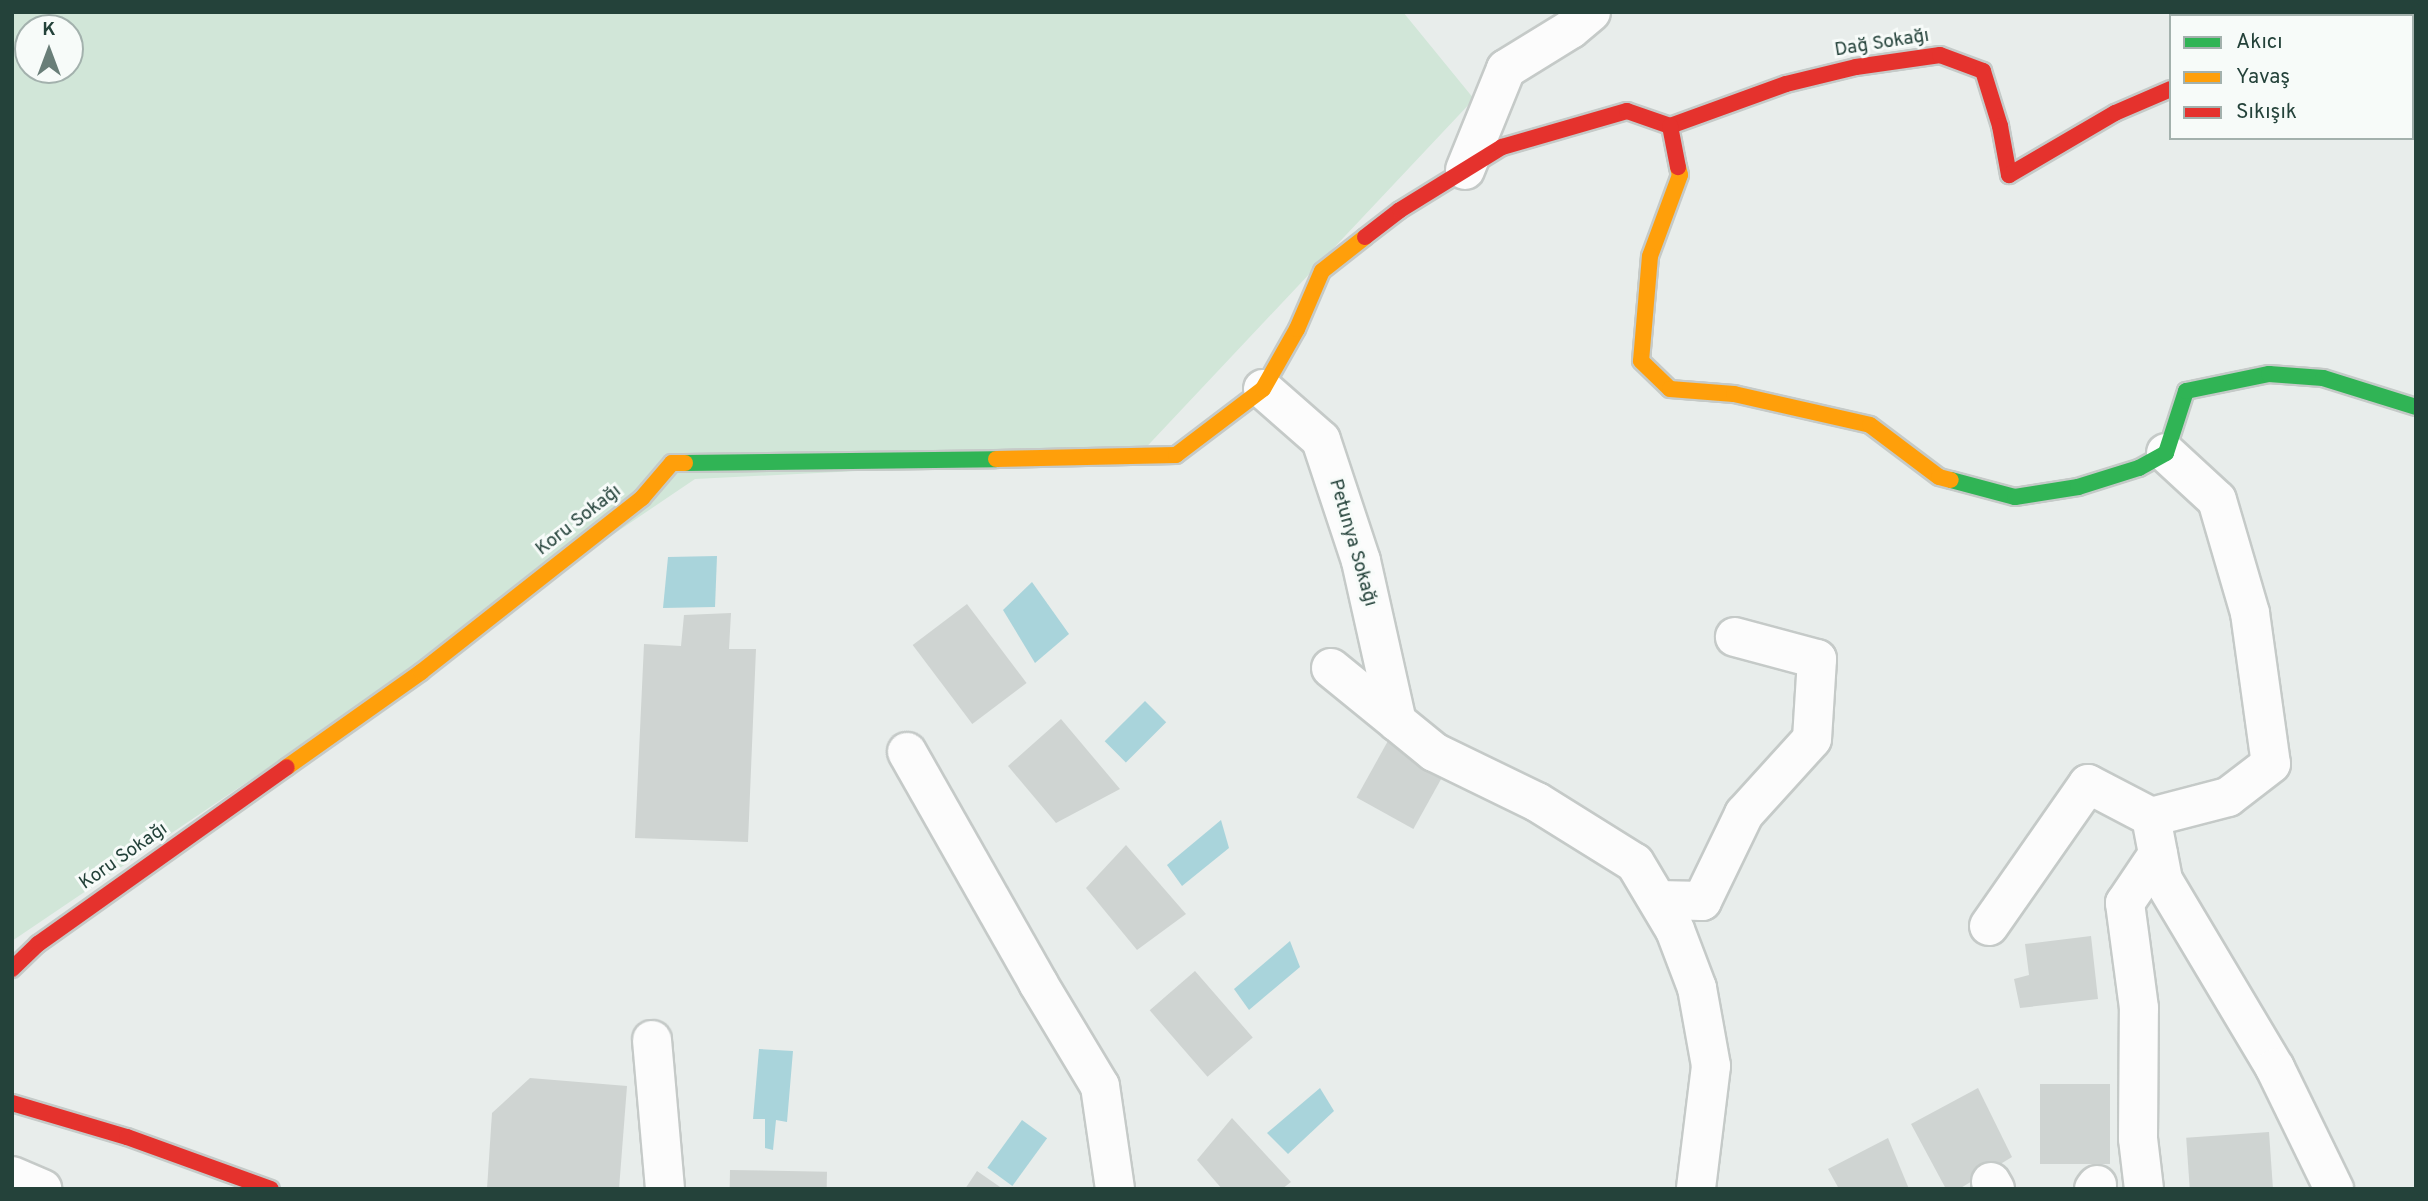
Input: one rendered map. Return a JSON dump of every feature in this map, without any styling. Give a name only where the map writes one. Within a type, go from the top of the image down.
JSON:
[{"type":"street","points":[[1465,170],[1506,69],[1571,29],[1591,12]]},
{"type":"street","name":"Dağ Sokağı","points":[[1670,126],[1786,84],[1856,67],[1940,55],[1983,71],[2000,126],[2009,175],[2116,113],[2169,90]]},
{"type":"street","points":[[1263,389],[1297,329],[1322,271],[1400,211],[1502,147],[1627,111],[1670,126],[1680,175],[1650,257],[1641,361],[1670,389],[1734,394],[1870,425],[1939,477],[2014,497],[2078,487],[2139,468],[2166,453],[2186,391],[2269,374],[2323,378],[2416,408]]},
{"type":"street","name":"Petunya Sokağı","points":[[1263,389],[1321,440],[1362,561],[1397,722]]},
{"type":"street","name":"Koru Sokağı","points":[[12,968],[38,944],[421,672],[642,498],[672,463],[844,463],[1176,455],[1263,389]]},
{"type":"street","points":[[1989,926],[2088,784],[2151,817],[2228,797],[2271,764],[2250,613],[2217,500],[2166,453]]},
{"type":"street","points":[[1658,900],[1702,901],[1744,814],[1812,740],[1817,659],[1735,637]]},
{"type":"street","points":[[1331,668],[1434,752],[1537,802],[1635,863],[1675,930],[1697,988],[1711,1066],[1696,1189]]},
{"type":"street","points":[[908,752],[1038,984],[1100,1086],[1115,1189]]},
{"type":"street","points":[[2151,817],[2163,880],[2275,1068],[2334,1189]]},
{"type":"street","points":[[2144,1189],[2138,1139],[2139,1008],[2125,903],[2158,854]]},
{"type":"street","points":[[652,1040],[665,1189]]},
{"type":"street","points":[[12,1103],[127,1137],[271,1189]]},
{"type":"street","points":[[12,1176],[42,1189]]},
{"type":"green space","points":[[12,12],[1403,12],[1474,99],[1137,457],[695,479],[12,941]]},
{"type":"water","points":[[717,556],[715,607],[663,608],[668,557]]},
{"type":"water","points":[[1032,582],[1069,634],[1035,663],[1003,610]]},
{"type":"water","points":[[1145,701],[1166,722],[1126,763],[1105,741]]},
{"type":"water","points":[[1221,820],[1229,848],[1182,886],[1167,865]]},
{"type":"water","points":[[1290,941],[1300,967],[1249,1010],[1234,989]]},
{"type":"water","points":[[759,1049],[793,1051],[787,1122],[776,1120],[773,1150],[765,1148],[765,1119],[753,1119]]},
{"type":"water","points":[[1320,1088],[1334,1111],[1288,1154],[1267,1133]]},
{"type":"water","points":[[1022,1120],[1047,1138],[1012,1186],[987,1168]]},
{"type":"building","points":[[967,604],[1027,683],[972,724],[913,645]]},
{"type":"building","points":[[731,613],[729,649],[756,649],[748,842],[635,838],[644,644],[681,646],[684,615]]},
{"type":"building","points":[[1061,719],[1120,789],[1056,823],[1008,766]]},
{"type":"building","points":[[1389,739],[1446,771],[1413,829],[1357,798]]},
{"type":"building","points":[[1126,845],[1186,914],[1137,950],[1086,888]]},
{"type":"building","points":[[2091,936],[2098,999],[2020,1008],[2014,979],[2029,975],[2025,944]]},
{"type":"building","points":[[1195,971],[1253,1037],[1207,1077],[1150,1010]]},
{"type":"building","points":[[530,1078],[627,1086],[619,1189],[487,1189],[492,1113]]},
{"type":"building","points":[[2040,1084],[2110,1084],[2110,1164],[2040,1164]]},
{"type":"building","points":[[1978,1088],[2012,1157],[1959,1189],[1946,1189],[1911,1124]]},
{"type":"building","points":[[1232,1118],[1291,1182],[1282,1189],[1222,1189],[1197,1160]]},
{"type":"building","points":[[2269,1132],[2273,1189],[2190,1189],[2186,1138]]},
{"type":"building","points":[[1888,1138],[1909,1189],[1839,1189],[1828,1169]]},
{"type":"building","points":[[730,1170],[827,1172],[827,1189],[730,1189]]},
{"type":"building","points":[[977,1171],[1003,1189],[965,1189]]},
{"type":"traffic: fast","points":[[1951,480],[2015,497],[2078,487],[2139,468],[2166,453],[2186,391],[2269,374],[2323,378],[2416,407]]},
{"type":"traffic: fast","points":[[685,463],[996,459]]},
{"type":"traffic: slow","points":[[1678,167],[1680,175],[1650,256],[1641,361],[1670,389],[1734,394],[1870,425],[1939,477],[1951,480]]},
{"type":"traffic: slow","points":[[996,459],[1176,455],[1263,389],[1297,329],[1322,271],[1365,237]]},
{"type":"traffic: slow","points":[[287,767],[421,672],[642,498],[672,463],[685,463]]},
{"type":"traffic: jam","points":[[1670,126],[1786,84],[1856,67],[1940,55],[1983,71],[2000,126],[2009,175],[2115,113],[2169,90]]},
{"type":"traffic: jam","points":[[1365,237],[1400,210],[1502,147],[1627,111],[1670,126],[1678,167]]},
{"type":"traffic: jam","points":[[12,969],[38,944],[287,767]]},
{"type":"traffic: jam","points":[[12,1103],[127,1137],[271,1189]]}]
